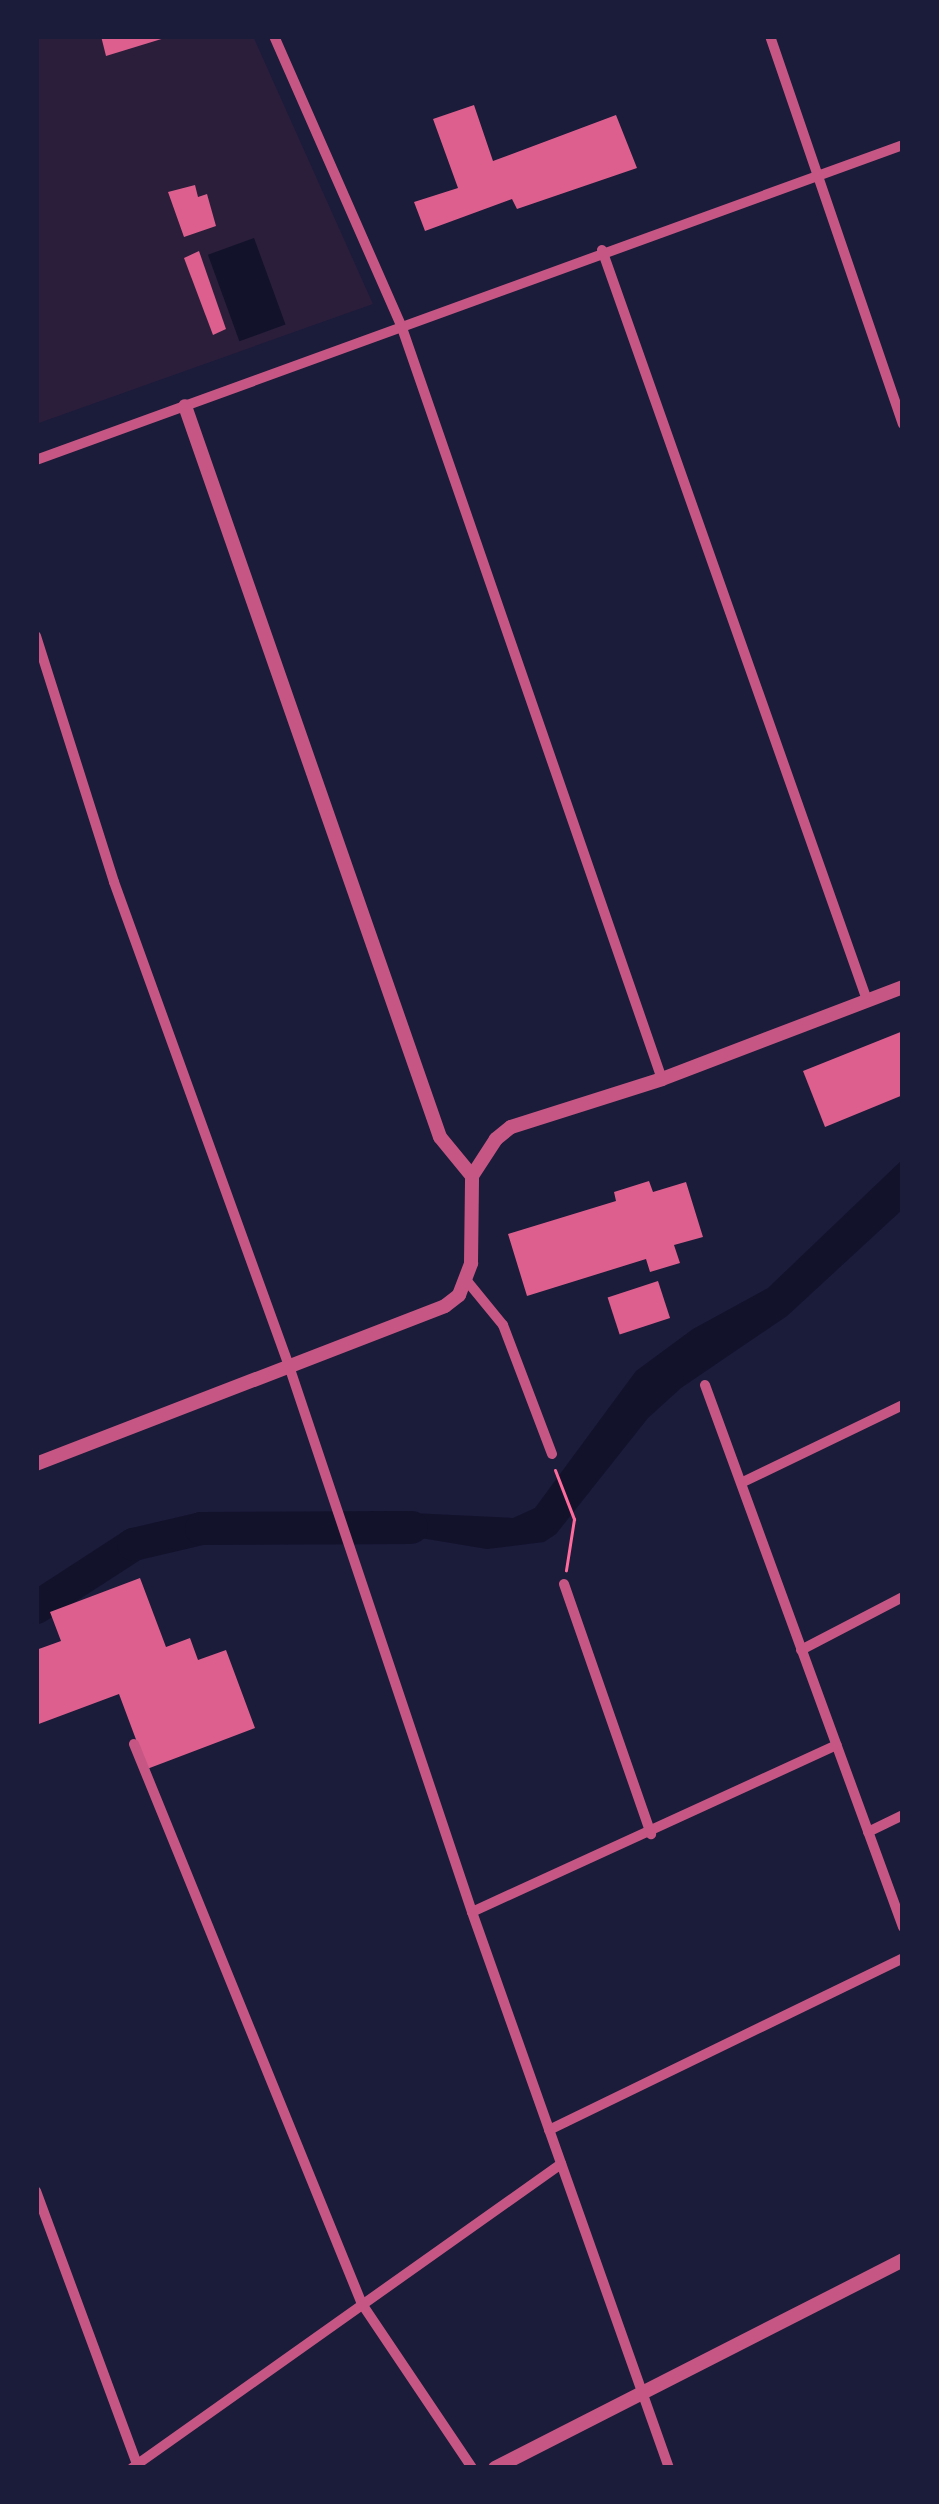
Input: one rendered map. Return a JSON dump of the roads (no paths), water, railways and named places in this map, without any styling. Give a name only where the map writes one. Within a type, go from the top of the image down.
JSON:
[{"type":"street","points":[[274,36],[400,325],[662,1079]]},
{"type":"street","points":[[770,36],[903,424]]},
{"type":"street","points":[[36,460],[602,250],[903,145]]},
{"type":"street","points":[[602,250],[867,1000]]},
{"type":"street","points":[[185,406],[440,1137],[472,1176]]},
{"type":"street","points":[[36,636],[114,881],[289,1366],[472,1912],[669,2468]]},
{"type":"street","points":[[36,1464],[445,1306],[466,1281],[472,1176],[496,1138],[511,1127],[662,1079],[903,987]]},
{"type":"street","points":[[466,1281],[503,1325],[553,1460]]},
{"type":"street","points":[[705,1385],[903,1928]]},
{"type":"street","points":[[742,1482],[903,1406]]},
{"type":"street","points":[[564,1583],[651,1834]]},
{"type":"street","points":[[801,1650],[903,1597]]},
{"type":"street","points":[[134,1744],[362,2304],[472,2468]]},
{"type":"street","points":[[472,1912],[837,1745]]},
{"type":"street","points":[[868,1832],[903,1815]]},
{"type":"street","points":[[549,2130],[903,1958]]},
{"type":"street","points":[[36,2191],[134,2466],[561,2164]]},
{"type":"street","points":[[495,2468],[903,2260]]},
{"type":"waterway","points":[[36,1607],[133,1544],[201,1528],[411,1527]]}]
